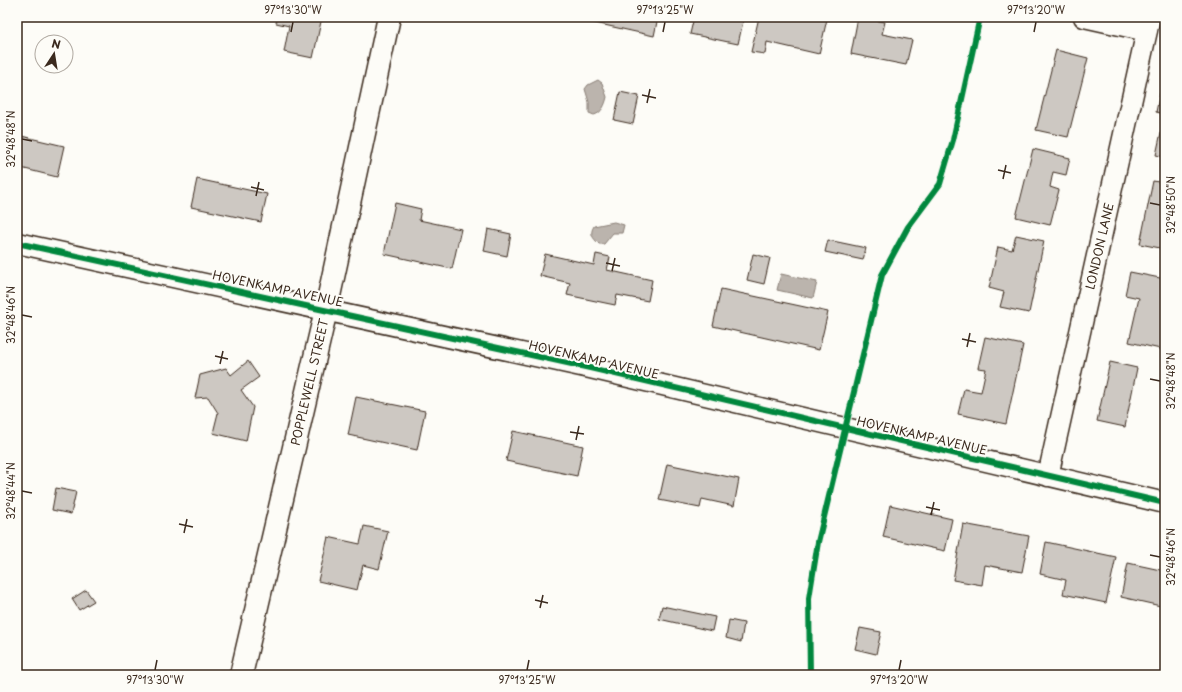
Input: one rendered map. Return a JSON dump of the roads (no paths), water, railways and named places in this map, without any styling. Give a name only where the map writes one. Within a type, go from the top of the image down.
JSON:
[{"type":"street","name":"POPPLEWELL STREET","points":[[241,675],[326,310],[389,17]]},
{"type":"street","points":[[1084,17],[1149,24]]},
{"type":"street","name":"LONDON LANE","points":[[1048,476],[1149,24]]},
{"type":"street","name":"HOVENKAMP AVENUE","points":[[17,243],[590,368],[1165,503]]}]
